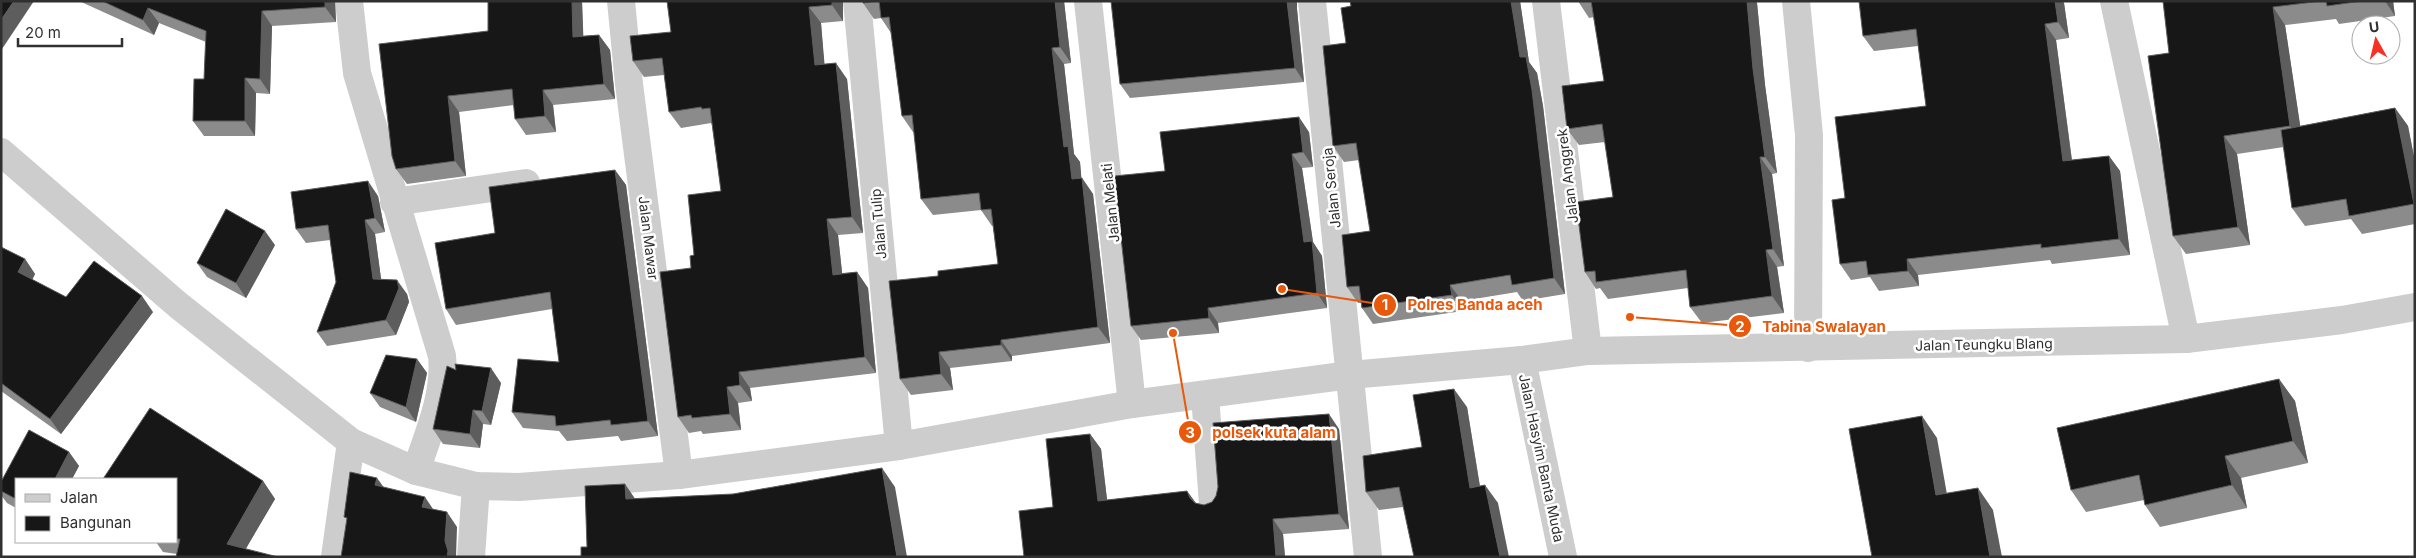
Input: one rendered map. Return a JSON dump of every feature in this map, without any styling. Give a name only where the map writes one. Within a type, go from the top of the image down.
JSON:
[{"type":"street","points":[[349,1],[357,73],[394,202],[442,356],[444,375],[416,471]]},
{"type":"street","name":"Jalan Mawar","points":[[621,1],[679,475]]},
{"type":"street","name":"Jalan Tulip","points":[[857,1],[899,446]]},
{"type":"street","name":"Jalan Melati","points":[[1088,1],[1132,404]]},
{"type":"street","name":"Jalan Seroja","points":[[1312,1],[1368,557]]},
{"type":"street","name":"Jalan Anggrek","points":[[1546,1],[1588,351]]},
{"type":"street","points":[[1796,1],[1809,135],[1808,348]]},
{"type":"street","points":[[2114,1],[2186,339]]},
{"type":"street","name":"Jalan Teungku Blang","points":[[1,152],[178,305],[351,442],[416,471],[476,486],[519,487],[679,475],[899,446],[1132,404],[1350,375],[1522,360],[1588,351],[2186,339],[2342,320],[2415,306]]},
{"type":"street","points":[[610,172],[640,168]]},
{"type":"street","points":[[394,202],[551,180]]},
{"type":"street","name":"Jalan Hasyim Banta Muda","points":[[1522,360],[1563,557]]},
{"type":"street","points":[[1205,395],[1213,504]]},
{"type":"street","points":[[334,557],[351,442]]},
{"type":"street","points":[[471,557],[476,486]]},
{"type":"building","points":[[1,1],[14,1],[1,20]]},
{"type":"building","points":[[102,1],[325,1],[325,7],[262,11],[260,79],[245,78],[245,121],[193,121],[194,79],[204,79],[206,31],[148,8],[143,20]]},
{"type":"building","points":[[488,1],[572,1],[573,37],[599,35],[604,84],[543,90],[545,116],[515,119],[512,89],[448,96],[455,161],[396,169],[392,156],[379,44],[488,31]]},
{"type":"building","points":[[667,1],[832,1],[832,5],[809,7],[815,65],[836,63],[852,217],[827,219],[833,275],[857,272],[865,357],[739,372],[740,385],[727,387],[730,414],[692,418],[691,415],[678,417],[660,272],[691,268],[690,256],[694,255],[688,195],[721,191],[710,108],[702,109],[701,107],[669,112],[662,58],[633,61],[630,36],[671,32]]},
{"type":"building","points":[[863,1],[879,1],[863,3]]},
{"type":"building","points":[[879,1],[1055,1],[1060,47],[1052,48],[1064,147],[1068,146],[1072,179],[1082,178],[1098,327],[1001,340],[1001,345],[939,352],[941,374],[900,379],[889,281],[938,276],[938,271],[998,264],[991,209],[981,210],[979,193],[921,199],[912,115],[902,116],[889,17],[881,18]]},
{"type":"building","points":[[1111,1],[1287,1],[1295,68],[1120,84]]},
{"type":"building","points":[[1350,1],[1511,1],[1520,57],[1526,57],[1532,90],[1554,278],[1512,285],[1510,275],[1450,285],[1452,295],[1362,308],[1359,286],[1347,287],[1342,235],[1370,231],[1356,143],[1333,146],[1323,46],[1346,43],[1341,8],[1351,6]]},
{"type":"building","points":[[1591,1],[1747,1],[1753,69],[1765,157],[1760,157],[1773,249],[1766,250],[1772,296],[1690,307],[1686,270],[1596,282],[1595,271],[1585,272],[1576,202],[1613,197],[1602,124],[1567,129],[1562,86],[1604,81]]},
{"type":"building","points":[[1859,1],[2055,1],[2058,22],[2045,24],[2063,161],[2109,156],[2119,239],[2041,248],[2041,244],[1907,259],[1908,271],[1868,275],[1866,261],[1840,264],[1832,200],[1845,198],[1835,117],[1926,106],[1916,29],[1863,36]]},
{"type":"building","points":[[2163,1],[2322,1],[2273,7],[2290,126],[2224,136],[2238,227],[2173,236],[2148,56],[2169,53]]},
{"type":"building","points":[[2326,1],[2362,1],[2327,6]]},
{"type":"building","points":[[2395,108],[2414,204],[2349,216],[2346,199],[2292,208],[2281,130]]},
{"type":"building","points":[[1299,117],[1303,152],[1292,154],[1304,242],[1312,241],[1317,293],[1208,308],[1209,318],[1131,326],[1114,176],[1165,171],[1160,132]]},
{"type":"building","points":[[615,170],[648,421],[611,425],[610,420],[556,426],[555,416],[512,412],[518,359],[559,362],[550,292],[446,309],[435,243],[495,233],[489,187]]},
{"type":"building","points":[[368,181],[375,218],[365,220],[373,279],[397,280],[399,288],[386,320],[317,332],[336,282],[328,225],[296,229],[291,192]]},
{"type":"building","points":[[226,209],[265,231],[236,283],[197,263]]},
{"type":"building","points":[[1,247],[25,259],[18,272],[66,297],[94,261],[142,296],[50,419],[1,383]]},
{"type":"building","points":[[386,355],[417,359],[406,407],[370,393]]},
{"type":"building","points":[[455,364],[491,368],[482,411],[473,410],[470,434],[433,429],[447,366],[456,370]]},
{"type":"building","points":[[2279,379],[2293,441],[2225,456],[2232,485],[2145,505],[2139,475],[2071,490],[2057,428]]},
{"type":"building","points":[[1454,389],[1470,488],[1485,485],[1500,557],[1414,557],[1399,487],[1366,492],[1363,456],[1422,447],[1413,395]]},
{"type":"building","points":[[150,408],[263,481],[227,544],[278,557],[176,557],[180,539],[178,539],[178,478],[104,478]]},
{"type":"building","points":[[1329,414],[1339,514],[1273,519],[1276,557],[1024,557],[1019,511],[1053,507],[1046,439],[1090,434],[1098,501],[1187,491],[1195,503],[1204,505],[1212,502],[1218,487],[1213,423]]},
{"type":"building","points":[[1922,416],[1936,495],[1978,488],[1990,557],[1872,557],[1849,429]]},
{"type":"building","points":[[29,430],[69,452],[56,478],[15,478],[15,498],[1,491],[1,482]]},
{"type":"building","points":[[882,468],[897,557],[581,557],[581,547],[587,547],[585,486],[625,484],[626,499],[733,494]]},
{"type":"building","points":[[350,472],[377,478],[375,485],[425,497],[422,507],[447,512],[445,541],[448,551],[447,557],[341,557],[347,518],[344,517]]},
{"type":"place","name":"Polres Banda aceh","points":[[1282,289]]},
{"type":"place","name":"Tabina Swalayan","points":[[1630,317]]},
{"type":"place","name":"polsek kuta alam","points":[[1173,333]]}]
